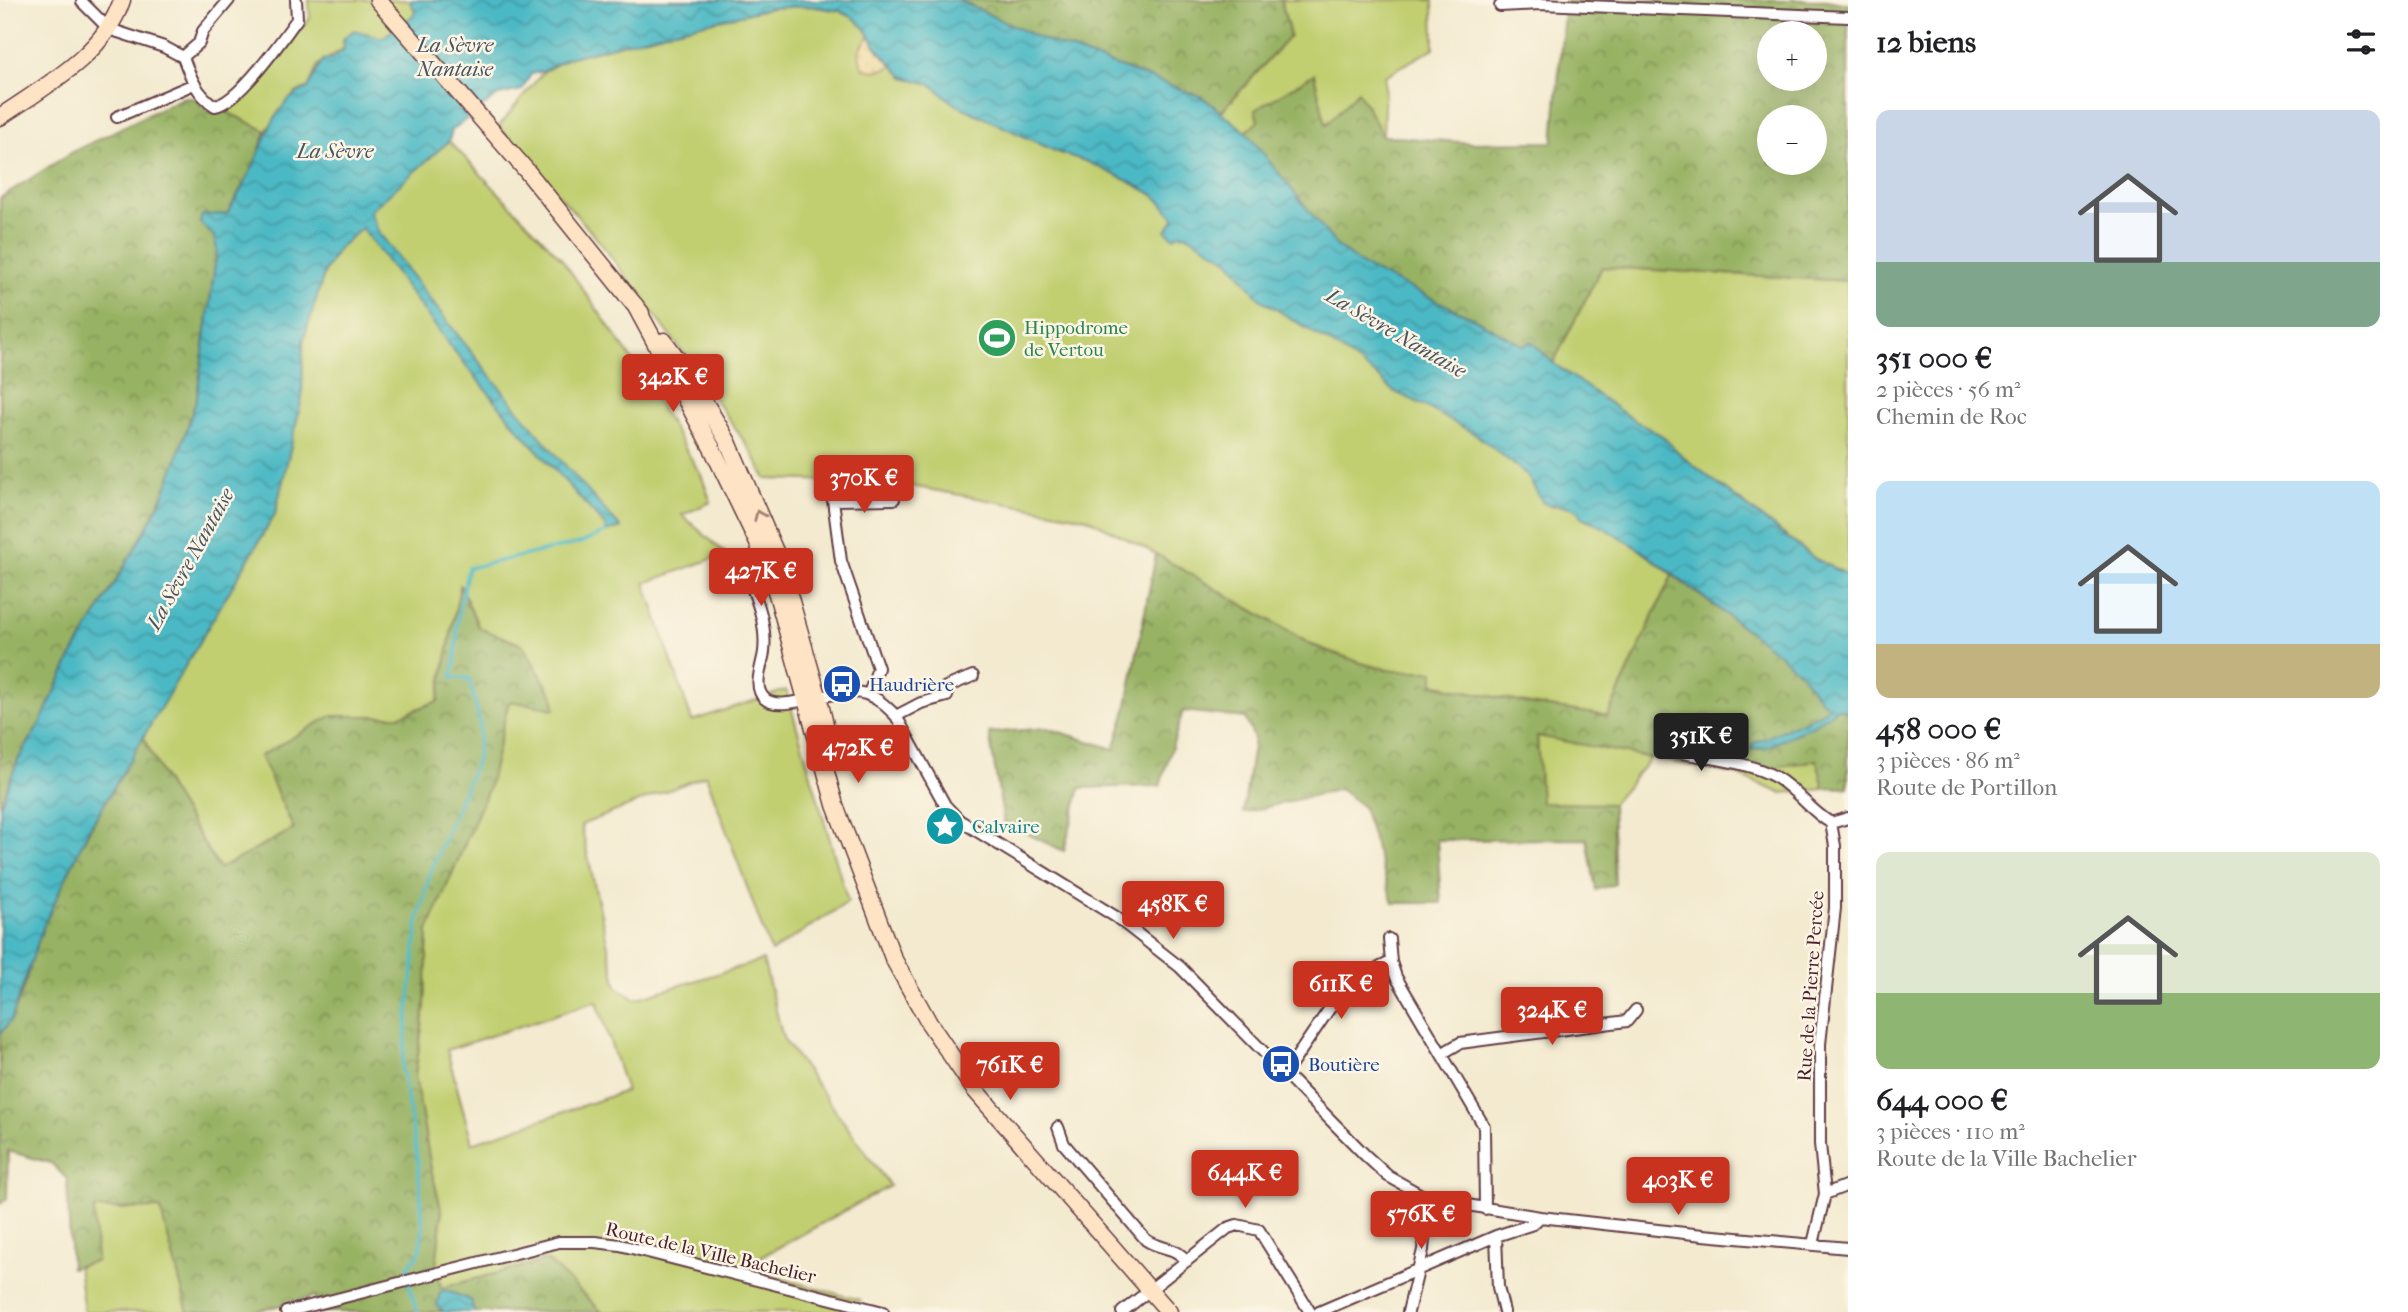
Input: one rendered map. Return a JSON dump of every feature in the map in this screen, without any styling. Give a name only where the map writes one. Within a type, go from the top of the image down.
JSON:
[{"type":"street","points":[[0,117],[85,55],[109,29],[122,0]]},
{"type":"street","points":[[183,57],[199,43],[203,31],[229,0]]},
{"type":"street","points":[[82,2],[109,29],[164,47],[183,57],[194,84],[215,106],[223,105],[241,89],[278,46],[298,19],[296,0]]},
{"type":"street","points":[[379,1],[582,238],[687,372],[728,442],[780,563],[835,805],[893,958],[929,1023],[974,1089],[1169,1312]]},
{"type":"street","points":[[1500,6],[1541,2],[1672,4],[1848,17]]},
{"type":"street","points":[[117,117],[194,84]]},
{"type":"street","points":[[635,305],[707,439],[757,541],[812,697]]},
{"type":"street","points":[[869,695],[878,668],[841,561],[833,500],[894,499]]},
{"type":"street","points":[[747,574],[765,625],[764,653],[758,687],[762,696],[778,704],[839,692],[859,692],[886,705],[913,742],[945,805],[958,820],[1116,917],[1150,942],[1180,967],[1365,1155],[1388,1175],[1423,1196],[1485,1209],[1703,1236],[1848,1248]]},
{"type":"street","points":[[896,716],[921,703],[947,696],[946,687],[972,676]]},
{"type":"street","points":[[1678,752],[1756,768],[1779,779],[1816,815],[1831,823],[1848,818]]},
{"type":"street","name":"Rue de la Pierre Percée","points":[[1813,1244],[1825,1194],[1820,1144],[1820,1044],[1835,908],[1835,846],[1831,823]]},
{"type":"street","points":[[1389,939],[1391,962],[1396,977],[1484,1126],[1485,1209]]},
{"type":"street","points":[[1285,1074],[1334,1002],[1370,972],[1391,962]]},
{"type":"street","points":[[1443,1053],[1460,1043],[1626,1021],[1636,1010]]},
{"type":"street","points":[[1058,1127],[1064,1144],[1146,1240],[1158,1248],[1175,1249],[1187,1261]]},
{"type":"street","points":[[1825,1194],[1848,1185]]},
{"type":"street","points":[[1408,1312],[1423,1250],[1423,1196]]},
{"type":"street","points":[[1319,1312],[1533,1224],[1540,1217]]},
{"type":"street","points":[[1122,1312],[1228,1228],[1237,1225],[1259,1230],[1310,1312]]},
{"type":"street","points":[[1496,1237],[1498,1287],[1504,1312]]},
{"type":"street","name":"Route de la Ville Bachelier","points":[[286,1312],[559,1242],[620,1245],[883,1312]]},
{"type":"green space","points":[[309,0],[409,0],[415,10],[414,15],[382,38],[354,30],[343,39],[344,48],[318,65],[308,88],[295,93],[266,131],[227,112],[310,18]]},
{"type":"green space","points":[[958,0],[1281,0],[1290,36],[1221,112],[1202,97],[1039,38]]},
{"type":"green space","points":[[1281,0],[1433,0],[1434,48],[1385,76],[1383,136],[1325,125],[1258,121],[1246,132],[1221,112],[1290,36]]},
{"type":"green space","points":[[1565,0],[1826,0],[1848,4],[1848,281],[1602,267],[1553,363],[1531,341],[1525,347],[1471,317],[1363,266],[1337,246],[1246,132],[1258,121],[1255,110],[1314,74],[1326,125],[1358,91],[1383,136],[1471,143],[1553,142]]},
{"type":"green space","name":"Hippodrome de Vertou","points":[[809,6],[840,11],[854,18],[904,77],[931,84],[953,103],[1055,151],[1088,162],[1154,195],[1175,218],[1166,231],[1173,237],[1179,234],[1187,235],[1229,260],[1260,299],[1338,348],[1380,378],[1393,391],[1478,436],[1527,475],[1547,505],[1571,507],[1580,512],[1581,517],[1629,542],[1672,575],[1608,716],[1535,705],[1433,684],[1434,671],[1394,671],[1364,664],[1312,645],[1156,554],[1087,518],[889,482],[766,479],[751,451],[676,343],[599,241],[499,126],[544,71],[568,58],[771,8]]},
{"type":"green space","points":[[184,97],[196,99],[208,112],[227,112],[266,131],[254,165],[227,214],[200,223],[214,236],[217,250],[197,397],[163,496],[71,658],[39,725],[18,760],[0,806],[0,198],[72,152]]},
{"type":"green space","points":[[449,141],[561,258],[631,358],[701,475],[711,502],[682,515],[726,554],[645,583],[692,721],[786,690],[848,902],[771,952],[706,775],[581,825],[617,987],[635,999],[763,960],[783,1038],[890,1186],[757,1259],[748,1270],[860,1300],[859,1310],[865,1312],[602,1312],[547,1260],[441,1288],[436,1265],[442,1212],[431,1169],[415,1076],[425,1005],[428,930],[489,787],[508,704],[511,701],[555,709],[523,645],[479,628],[461,587],[438,701],[400,716],[331,716],[261,756],[294,829],[220,869],[168,786],[143,737],[275,514],[302,398],[303,341],[325,271],[339,248],[362,228],[451,347],[521,432],[606,527],[606,532],[620,527],[557,456],[466,345],[378,231],[369,211]],"holes":[[[597,1001],[626,1091],[472,1143],[447,1050]]]},
{"type":"green space","points":[[1602,267],[1848,281],[1848,575],[1816,559],[1683,457],[1661,435],[1633,420],[1553,363]]},
{"type":"green space","points":[[1156,554],[1312,645],[1364,664],[1394,671],[1434,671],[1433,685],[1608,716],[1672,575],[1781,655],[1800,673],[1820,699],[1848,712],[1848,787],[1824,789],[1817,760],[1734,774],[1537,736],[1541,803],[1612,804],[1615,884],[1596,890],[1587,839],[1437,840],[1441,903],[1393,903],[1363,807],[1340,789],[1243,813],[1254,738],[1245,718],[1183,711],[1160,786],[1080,788],[1064,851],[1004,823],[989,733],[1047,728],[1114,749],[1126,710]]},
{"type":"green space","points":[[460,586],[479,628],[523,645],[554,698],[555,709],[511,701],[508,704],[489,787],[428,930],[425,1005],[415,1076],[431,1169],[442,1212],[436,1265],[441,1288],[547,1260],[602,1312],[319,1312],[316,1296],[254,1312],[188,1312],[160,1208],[94,1209],[96,1261],[71,1268],[67,1179],[51,1163],[8,1151],[7,1198],[0,1204],[0,1034],[15,1009],[53,901],[103,806],[143,737],[168,786],[219,869],[294,829],[260,756],[331,716],[400,716],[438,701]]},
{"type":"green space","points":[[1537,735],[1651,758],[1612,804],[1541,803]]},
{"type":"green space","points":[[1817,760],[1824,789],[1781,793],[1734,774]]},
{"type":"green space","points":[[161,1208],[188,1312],[84,1312],[78,1266],[96,1261],[93,1209]]},
{"type":"sand","points":[[870,36],[893,66],[875,71],[863,68],[860,51]]},
{"type":"water","points":[[409,0],[958,0],[1039,38],[1202,97],[1246,132],[1337,246],[1363,266],[1471,317],[1524,346],[1531,341],[1553,363],[1633,420],[1661,435],[1683,457],[1815,559],[1848,575],[1848,712],[1838,708],[1814,725],[1765,748],[1751,750],[1752,744],[1820,714],[1829,706],[1780,655],[1638,548],[1594,522],[1580,517],[1580,512],[1571,507],[1543,503],[1527,475],[1478,436],[1393,391],[1380,378],[1338,348],[1260,299],[1229,260],[1187,235],[1179,234],[1174,237],[1166,231],[1175,218],[1154,195],[1088,162],[1055,151],[953,103],[931,84],[904,77],[876,47],[866,29],[854,18],[840,11],[809,6],[771,8],[568,58],[544,71],[531,74],[522,90],[498,95],[452,130],[449,141],[370,211],[378,231],[466,345],[557,456],[621,528],[606,532],[606,527],[521,432],[451,347],[362,228],[339,248],[325,271],[303,341],[302,398],[275,514],[88,831],[44,925],[11,1020],[0,1034],[0,806],[18,760],[39,725],[71,658],[144,533],[163,496],[177,459],[197,397],[217,250],[214,236],[200,223],[202,215],[227,214],[279,111],[287,101],[308,88],[323,60],[333,58],[344,49],[343,39],[354,30],[382,38],[414,15],[415,10]]},
{"type":"water","points":[[445,1290],[471,1300],[474,1312],[444,1312],[439,1309],[437,1305],[440,1292]]},
{"type":"waterway","points":[[417,1312],[408,1281],[408,1266],[419,1254],[423,1228],[418,1162],[402,1068],[418,921],[430,873],[477,759],[480,724],[469,678],[452,678],[458,616],[468,568],[580,543],[606,532]]},
{"type":"place","name":"Hippodrome de Vertou","points":[[997,338]]},
{"type":"place","name":"Haudrière","points":[[842,684]]},
{"type":"place","name":"Calvaire","points":[[945,826]]},
{"type":"place","name":"Boutière","points":[[1281,1064]]},
{"type":"water label","name":"La Sèvre Nantaise","points":[[455,57]]},
{"type":"water label","name":"La Sèvre","points":[[335,151]]},
{"type":"water label","name":"La Sèvre Nantaise","points":[[1396,333]]},
{"type":"water label","name":"La Sèvre Nantaise","points":[[190,559]]}]
